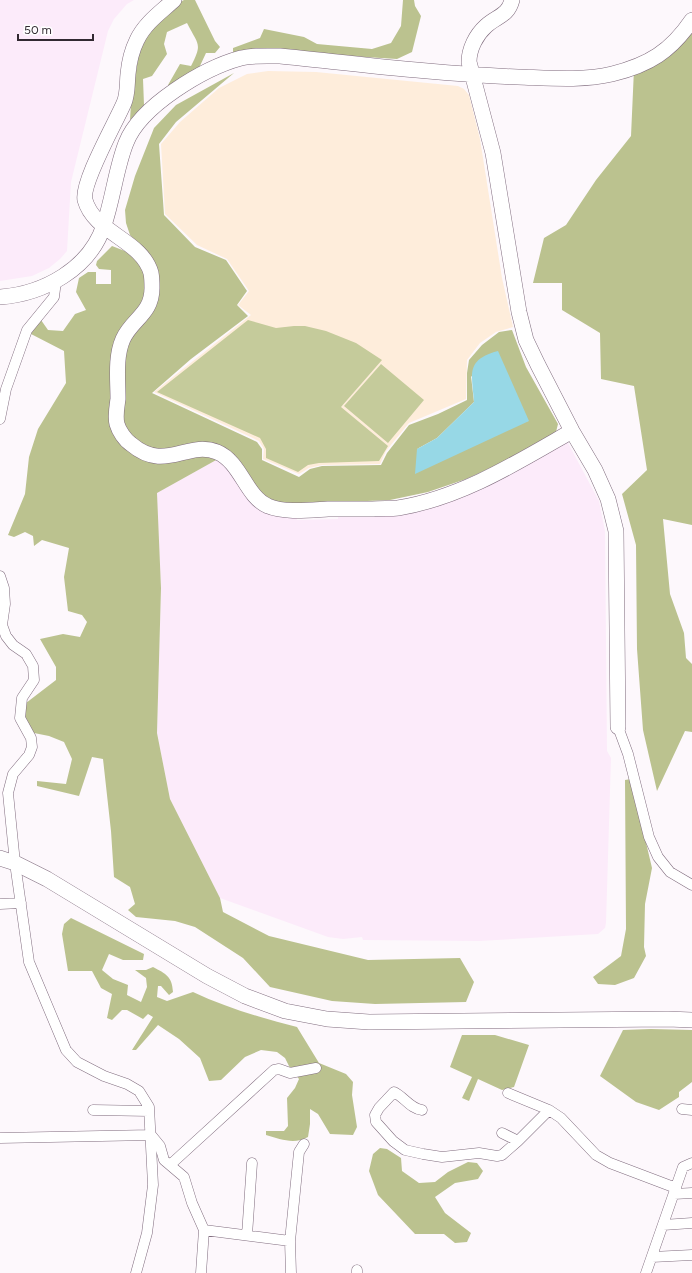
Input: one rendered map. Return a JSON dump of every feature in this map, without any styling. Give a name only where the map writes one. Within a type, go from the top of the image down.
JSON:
[{"type":"street","points":[[174,0],[146,25],[137,39],[128,70],[126,99],[92,170],[84,198],[90,212],[104,227],[135,249],[147,264],[151,273],[152,296],[149,305],[127,331],[119,352],[117,424],[127,441],[136,448],[154,457],[163,457],[193,451],[206,450],[218,452],[232,464],[258,499],[266,506],[277,509],[397,508],[447,494],[477,482],[520,461],[572,431]]},
{"type":"street","points":[[512,0],[506,12],[486,26],[478,35],[469,54],[468,62],[493,153],[519,312],[526,340],[572,431],[595,470],[608,499],[616,531],[618,727],[628,754],[649,837],[658,857],[670,872],[692,885]]},
{"type":"street","points":[[0,297],[29,293],[56,281],[69,273],[91,251],[104,227],[126,142],[139,122],[152,108],[198,76],[220,65],[242,58],[280,56],[472,75],[579,78],[611,74],[642,64],[660,54],[677,40],[692,20]]},
{"type":"street","points":[[0,419],[6,389],[27,330],[54,297],[56,281]]},
{"type":"street","points":[[0,576],[4,588],[5,604],[2,625],[6,636],[13,645],[26,654],[33,666],[34,680],[22,698],[20,718],[31,738],[32,747],[29,755],[13,774],[8,793],[15,863],[29,962],[66,1050],[77,1062],[104,1076],[127,1084],[139,1091],[149,1107],[153,1185],[147,1233],[136,1273]]},
{"type":"street","points":[[0,858],[15,863],[47,879],[207,976],[245,996],[285,1011],[327,1019],[369,1022],[692,1020]]},
{"type":"street","points":[[0,904],[21,903]]},
{"type":"street","points":[[170,1165],[274,1070],[279,1069],[290,1073],[316,1068]]},
{"type":"street","points":[[422,1110],[415,1109],[401,1095],[394,1092],[379,1108],[375,1115],[376,1122],[393,1141],[405,1150],[442,1157],[479,1153],[497,1156],[502,1155],[518,1141],[548,1110]]},
{"type":"street","points":[[508,1093],[548,1110],[561,1118],[596,1155],[610,1163],[675,1191],[692,1193]]},
{"type":"street","points":[[93,1110],[150,1111]]},
{"type":"street","points":[[502,1133],[518,1141]]},
{"type":"street","points":[[151,1135],[160,1146],[164,1160],[184,1177],[192,1203],[204,1230],[201,1273]]},
{"type":"street","points":[[0,1138],[151,1135]]},
{"type":"street","points":[[291,1273],[290,1241],[299,1152],[304,1144]]},
{"type":"street","points":[[247,1235],[252,1163]]},
{"type":"street","points":[[646,1273],[683,1167],[692,1163]]},
{"type":"street","points":[[663,1225],[692,1223]]},
{"type":"street","points":[[204,1230],[290,1241]]},
{"type":"street","points":[[652,1257],[692,1255]]},
{"type":"shaded area","points":[[0,0],[134,0],[127,4],[114,19],[108,31],[71,182],[67,251],[49,268],[32,276],[0,281]]},
{"type":"shaded area","points":[[268,71],[316,72],[458,86],[464,89],[469,95],[480,139],[502,278],[513,327],[496,332],[480,343],[467,360],[466,399],[409,423],[386,451],[380,464],[322,465],[309,468],[299,474],[263,459],[264,449],[259,441],[154,392],[251,315],[238,305],[249,291],[227,259],[197,245],[165,214],[161,144],[180,122],[219,88],[247,74]]},
{"type":"shaded area","points":[[561,442],[568,443],[599,501],[605,531],[607,751],[611,758],[605,928],[598,934],[479,941],[363,940],[362,937],[343,939],[328,937],[220,898],[170,799],[157,733],[161,588],[156,493],[218,459],[233,476],[296,515],[297,520],[338,519],[338,515],[381,515]]},
{"type":"green space","points":[[184,0],[195,0],[215,41],[220,47],[215,53],[206,53],[199,68],[171,88],[168,85],[180,64],[191,66],[197,53],[198,44],[187,23],[167,32],[164,44],[167,54],[152,76],[143,79],[144,105],[130,120],[140,45],[149,28],[174,5]]},
{"type":"green space","points":[[403,0],[414,0],[415,6],[421,16],[412,52],[397,59],[256,48],[233,53],[233,48],[260,38],[264,29],[304,37],[317,44],[372,49],[391,43],[401,26]]},
{"type":"green space","points":[[692,26],[692,525],[663,519],[670,594],[684,633],[686,658],[692,664],[692,732],[685,731],[657,791],[643,730],[637,649],[636,545],[622,494],[647,470],[634,386],[601,379],[600,333],[562,310],[562,283],[533,283],[544,238],[566,225],[596,180],[631,136],[634,69]]},
{"type":"green space","points":[[234,73],[176,122],[159,144],[164,215],[195,247],[226,260],[247,291],[237,305],[248,316],[191,359],[152,393],[257,442],[262,449],[262,460],[299,477],[310,469],[322,466],[381,465],[387,453],[409,425],[438,414],[467,400],[467,373],[469,360],[482,345],[499,332],[512,330],[526,367],[558,424],[556,432],[497,465],[466,479],[428,492],[390,500],[299,504],[278,503],[266,497],[255,487],[235,455],[218,459],[157,493],[161,588],[157,733],[170,799],[220,898],[223,912],[269,936],[368,960],[460,958],[474,982],[466,1002],[375,1004],[332,1001],[270,987],[243,958],[195,927],[175,921],[136,917],[128,910],[135,904],[130,887],[114,877],[111,831],[103,759],[92,757],[79,796],[37,786],[37,781],[66,784],[72,759],[64,742],[49,736],[34,733],[24,717],[26,703],[56,680],[56,667],[40,639],[63,634],[80,637],[87,622],[82,615],[68,611],[64,577],[69,548],[42,540],[34,546],[33,536],[25,532],[14,537],[8,535],[25,494],[29,457],[38,429],[66,383],[64,351],[31,334],[34,326],[41,320],[48,330],[63,331],[75,314],[86,310],[76,292],[79,278],[88,272],[96,272],[96,284],[111,284],[111,270],[99,269],[96,265],[97,261],[112,246],[130,253],[145,251],[130,235],[126,223],[125,210],[135,176],[154,128],[176,105]],"holes":[[[471,376],[528,421],[417,449],[437,438],[474,402]]]},
{"type":"green space","points":[[248,320],[276,328],[305,326],[326,331],[356,343],[382,360],[341,407],[388,446],[379,461],[319,463],[308,465],[298,472],[266,458],[266,449],[260,438],[157,392]]},
{"type":"green space","points":[[381,364],[424,400],[388,443],[344,406]]},
{"type":"green space","points":[[631,779],[652,868],[645,904],[644,947],[646,956],[634,978],[615,985],[598,984],[593,977],[621,956],[626,929],[625,780]]},
{"type":"green space","points":[[71,918],[144,954],[143,960],[123,960],[109,954],[102,970],[113,979],[128,985],[127,995],[141,1002],[147,987],[146,978],[135,970],[146,970],[153,967],[168,976],[173,992],[169,995],[161,986],[158,986],[157,997],[167,1001],[193,992],[245,1012],[297,1027],[319,1063],[346,1074],[353,1082],[352,1095],[357,1127],[353,1135],[330,1134],[318,1114],[310,1109],[308,1137],[298,1141],[292,1141],[282,1140],[266,1135],[266,1131],[284,1131],[288,1126],[287,1098],[295,1088],[299,1079],[290,1068],[285,1058],[277,1052],[261,1050],[245,1057],[221,1080],[209,1081],[200,1058],[179,1039],[158,1025],[136,1050],[132,1050],[153,1017],[148,1014],[143,1019],[127,1010],[122,1010],[112,1020],[107,1018],[112,994],[101,988],[92,971],[68,971],[62,934],[64,924]]},
{"type":"green space","points":[[623,1030],[692,1030],[692,1082],[679,1092],[679,1097],[659,1110],[636,1102],[600,1076]]},
{"type":"green space","points":[[462,1035],[495,1035],[529,1045],[514,1087],[502,1090],[478,1079],[469,1101],[462,1098],[472,1077],[450,1067]]},
{"type":"green space","points":[[380,1148],[387,1149],[401,1158],[402,1171],[419,1183],[435,1182],[448,1172],[468,1162],[477,1163],[483,1171],[478,1179],[455,1183],[435,1197],[445,1213],[471,1233],[467,1242],[455,1243],[444,1234],[415,1234],[378,1195],[369,1171],[373,1154]]},
{"type":"water","points":[[498,351],[529,421],[415,474],[417,449],[437,438],[474,402],[472,376],[475,364],[487,355]]}]
